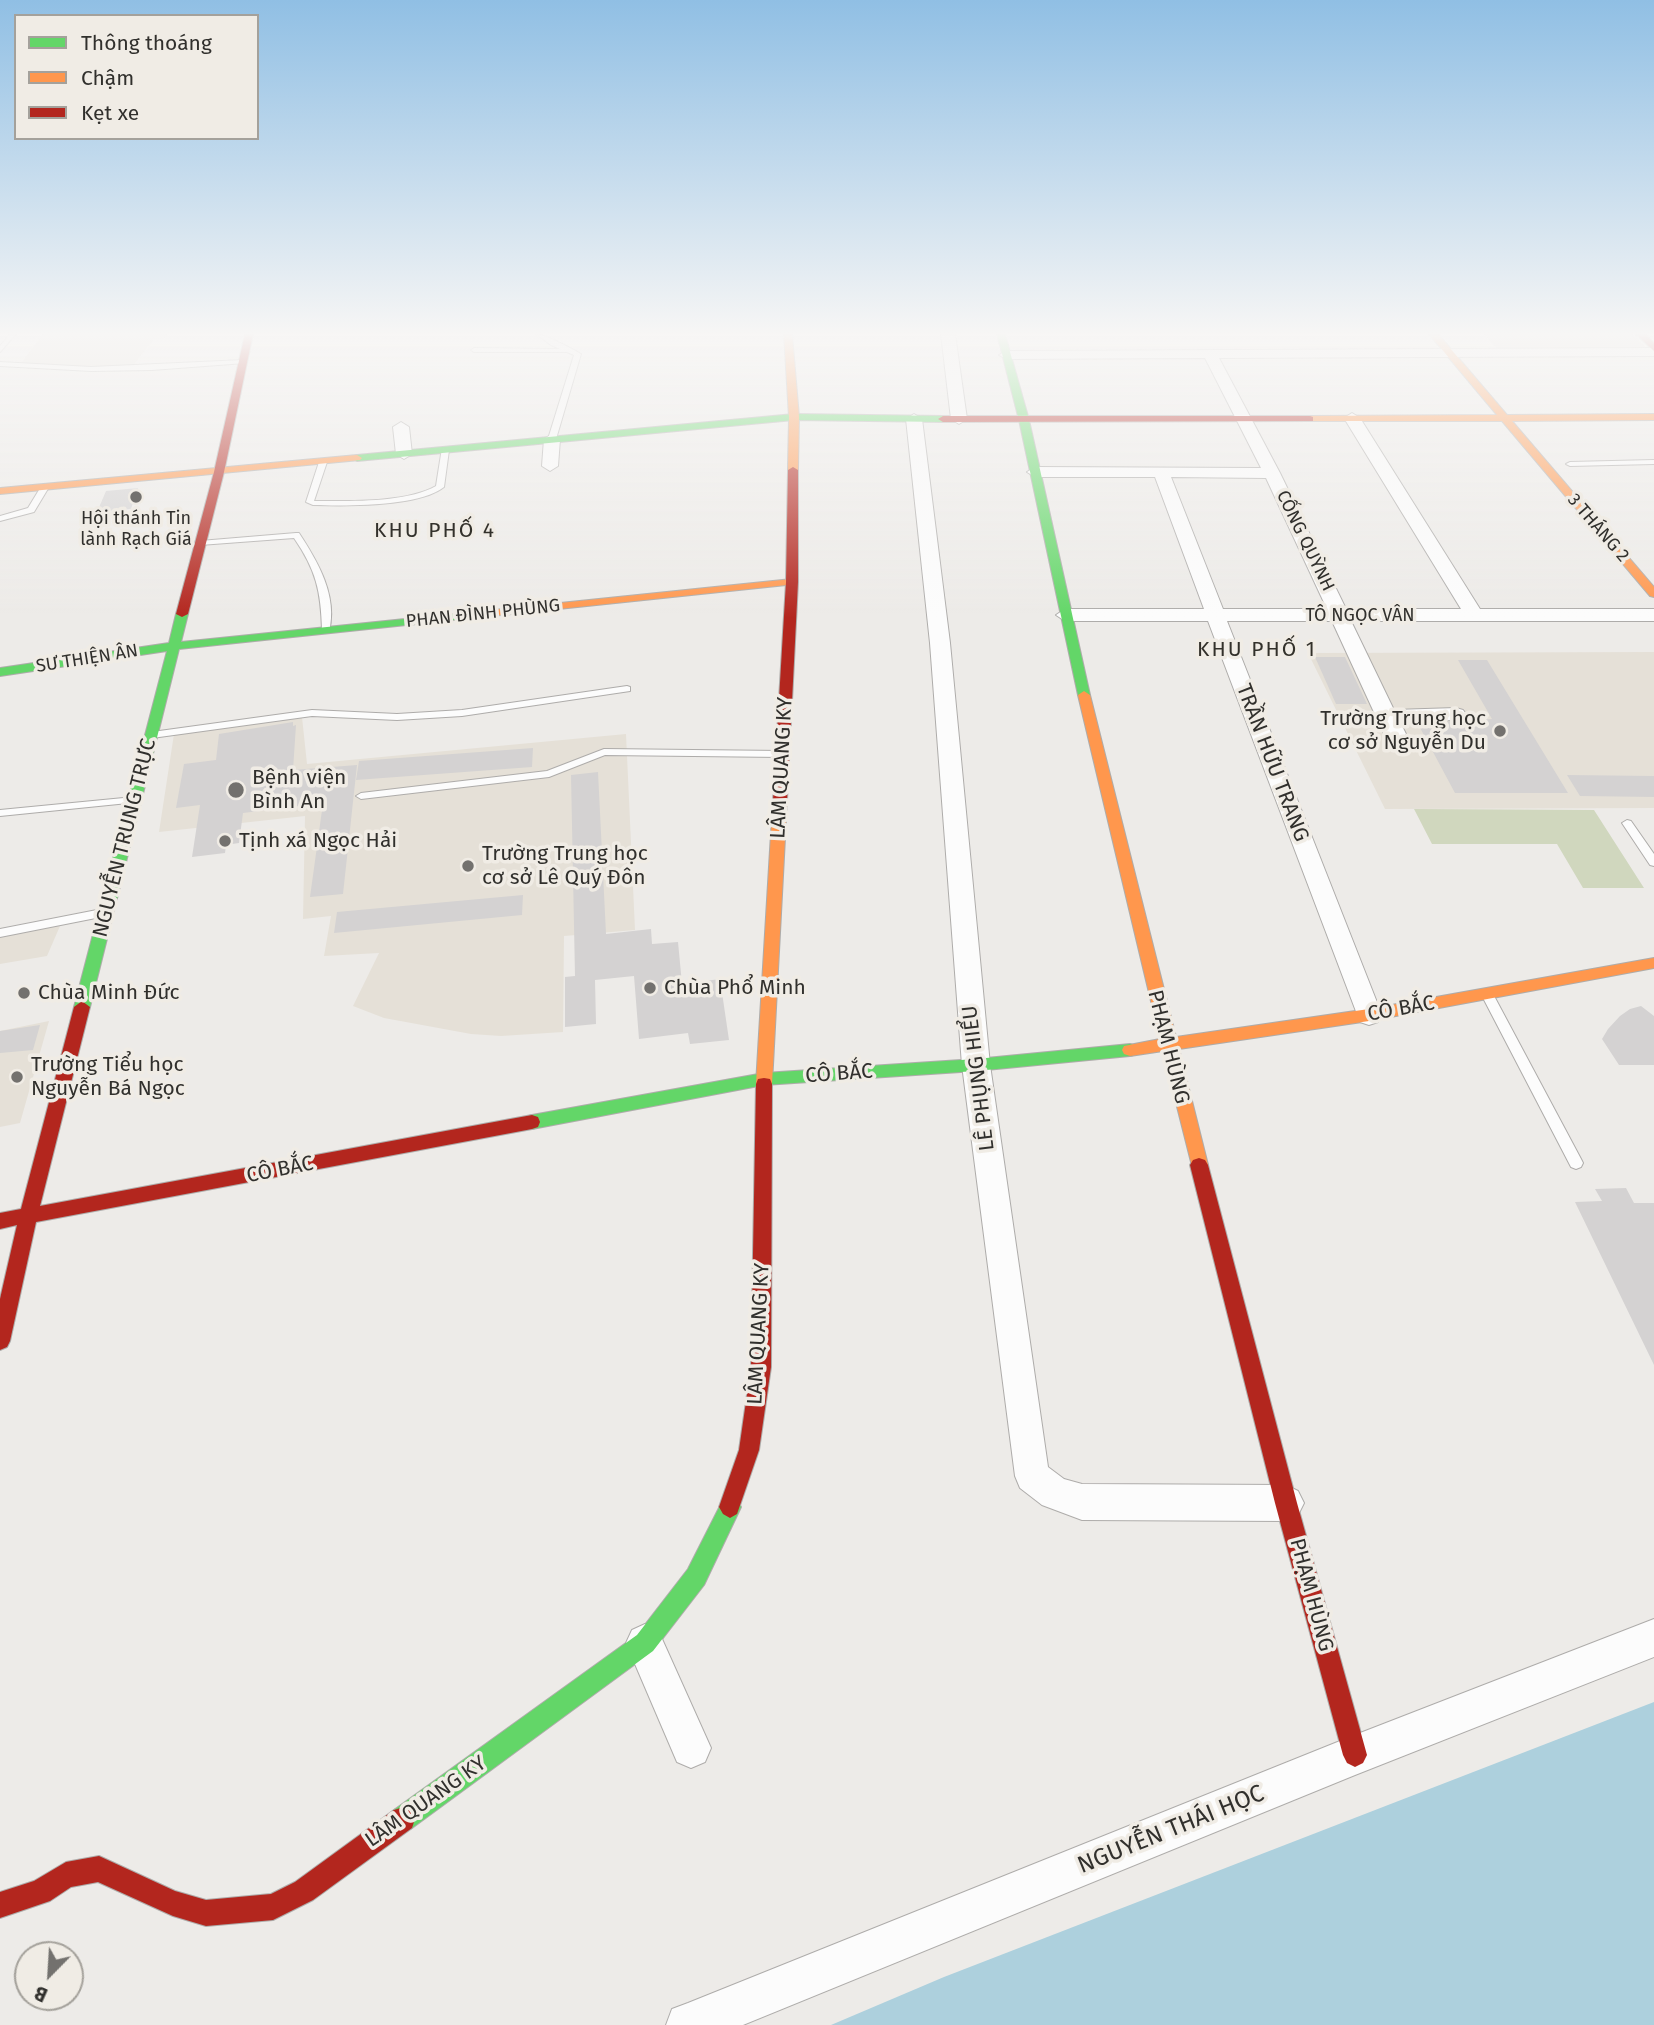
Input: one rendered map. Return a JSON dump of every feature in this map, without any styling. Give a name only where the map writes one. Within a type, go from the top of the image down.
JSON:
[{"type":"street","name":"NGUYỄN TRUNG TRỰC","points":[[0,1341],[28,1217],[228,428]]},
{"type":"street","points":[[401,428],[404,454]]},
{"type":"street","points":[[0,491],[668,428]]},
{"type":"street","name":"LÂM QUANG KY","points":[[0,1905],[41,1892],[66,1875],[99,1869],[173,1903],[206,1913],[273,1907],[304,1891],[645,1643],[696,1577],[725,1521],[749,1450],[761,1367],[764,1079],[792,582],[794,428]]},
{"type":"street","name":"LÊ PHỤNG HIỂU","points":[[915,428],[940,643],[976,1065],[1032,1476],[1054,1493],[1082,1502],[1286,1503]]},
{"type":"street","name":"PHẠM HÙNG","points":[[1026,428],[1065,614],[1168,1046],[1286,1503],[1355,1755]]},
{"type":"street","name":"CỐNG QUỲNH","points":[[1250,428],[1391,725],[1456,714]]},
{"type":"street","points":[[1359,428],[1475,616]]},
{"type":"street","name":"3 THÁNG 2","points":[[1513,428],[1654,594]]},
{"type":"street","points":[[1540,428],[1546,436]]},
{"type":"street","points":[[550,466],[552,439]]},
{"type":"street","name":"3 THÁNG 2","points":[[1566,459],[1586,483]]},
{"type":"street","points":[[1035,472],[1272,473]]},
{"type":"street","name":"TRẦN HỮU TRANG","points":[[1161,472],[1369,1015]]},
{"type":"street","name":"PHAN ĐÌNH PHÙNG","points":[[174,646],[792,582]]},
{"type":"street","name":"TÔ NGỌC VÂN","points":[[1065,614],[1654,615]]},
{"type":"street","name":"SƯ THIỆN ÂN","points":[[0,672],[174,646]]},
{"type":"street","name":"CÔ BẮC","points":[[0,1221],[764,1079],[976,1065],[1168,1046],[1369,1015],[1654,963]]},
{"type":"street","name":"NGUYỄN THÁI HỌC","points":[[688,2025],[1355,1755],[1654,1638]]},
{"type":"street","points":[[645,1643],[691,1748]]},
{"type":"lane","points":[[552,439],[555,428]]},
{"type":"lane","points":[[323,462],[310,502],[405,498],[431,493],[440,487],[445,450]]},
{"type":"lane","points":[[1566,459],[1654,462]]},
{"type":"lane","points":[[0,519],[31,510],[45,487]]},
{"type":"lane","points":[[200,543],[296,535],[315,562],[326,591],[326,630]]},
{"type":"lane","points":[[151,735],[312,713],[397,717],[463,713],[569,695],[628,689]]},
{"type":"lane","points":[[361,796],[549,774],[604,752],[783,754]]},
{"type":"lane","points":[[0,813],[134,800]]},
{"type":"lane","points":[[1627,822],[1654,863]]},
{"type":"lane","points":[[0,933],[106,912]]},
{"type":"lane","points":[[1487,994],[1576,1163]]},
{"type":"shaded area","name":"Trường Trung học cơ sở Nguyễn Du","points":[[1654,652],[1654,808],[1385,809],[1308,653]]},
{"type":"shaded area","name":"Trường Trung học cơ sở Lê Quý Đôn","points":[[302,717],[307,764],[626,734],[635,930],[564,936],[563,1032],[501,1036],[471,1034],[384,1018],[353,1006],[379,953],[324,956],[331,916],[303,919],[305,816],[159,832],[174,734]]},
{"type":"shaded area","points":[[60,926],[47,956],[0,964],[0,928]]},
{"type":"shaded area","name":"Trường Tiểu học Nguyễn Bá Ngọc","points":[[49,1021],[20,1123],[0,1127],[0,1031]]},
{"type":"green space","points":[[1414,809],[1594,810],[1644,888],[1583,888],[1557,844],[1432,844]]},
{"type":"water","points":[[1654,1702],[1654,2025],[831,2025],[944,1977]]},
{"type":"building","points":[[138,488],[131,509],[97,512],[106,491]]},
{"type":"building","points":[[1315,657],[1345,657],[1367,704],[1336,704]]},
{"type":"building","points":[[1458,660],[1487,660],[1568,793],[1455,793],[1418,724],[1492,719]]},
{"type":"building","name":"Bệnh viện Bình An","points":[[293,722],[293,726],[296,725],[293,770],[357,765],[343,894],[310,897],[323,803],[243,813],[239,843],[226,845],[225,853],[192,857],[200,805],[176,808],[184,764],[216,760],[219,734]]},
{"type":"building","points":[[533,748],[532,767],[356,780],[359,761]]},
{"type":"building","points":[[598,772],[606,934],[651,929],[652,944],[678,942],[682,984],[720,979],[729,1040],[690,1044],[688,1033],[639,1039],[634,976],[595,980],[596,1024],[565,1027],[565,977],[575,976],[571,775]]},
{"type":"building","points":[[1567,775],[1654,776],[1654,797],[1580,796]]},
{"type":"building","points":[[523,895],[522,915],[334,933],[337,912]]},
{"type":"building","points":[[1641,1006],[1654,1016],[1654,1065],[1619,1065],[1602,1039],[1620,1016]]},
{"type":"building","points":[[40,1025],[33,1050],[0,1053],[0,1031]]},
{"type":"building","points":[[1626,1188],[1634,1203],[1654,1203],[1654,1365],[1575,1202],[1602,1201],[1595,1189]]},
{"type":"traffic: fast","points":[[357,458],[671,428]]},
{"type":"traffic: fast","points":[[1026,428],[1084,695]]},
{"type":"traffic: fast","points":[[82,1007],[182,614]]},
{"type":"traffic: fast","points":[[0,672],[174,646],[473,615]]},
{"type":"traffic: fast","points":[[532,1122],[764,1079],[976,1065],[1130,1050]]},
{"type":"traffic: fast","points":[[403,1819],[645,1643],[696,1577],[730,1507]]},
{"type":"traffic: slow","points":[[793,470],[794,428]]},
{"type":"traffic: slow","points":[[1513,428],[1654,594]]},
{"type":"traffic: slow","points":[[0,491],[357,458]]},
{"type":"traffic: slow","points":[[473,615],[792,582]]},
{"type":"traffic: slow","points":[[1084,695],[1199,1165]]},
{"type":"traffic: slow","points":[[764,1084],[780,800]]},
{"type":"traffic: slow","points":[[1130,1050],[1369,1015],[1654,963]]},
{"type":"traffic: jam","points":[[182,614],[228,428]]},
{"type":"traffic: jam","points":[[780,800],[792,582],[793,470]]},
{"type":"traffic: jam","points":[[0,1341],[28,1217],[82,1007]]},
{"type":"traffic: jam","points":[[730,1507],[749,1450],[761,1367],[764,1084]]},
{"type":"traffic: jam","points":[[0,1221],[532,1122]]},
{"type":"traffic: jam","points":[[1199,1165],[1286,1503],[1355,1755]]},
{"type":"traffic: jam","points":[[0,1905],[41,1892],[66,1875],[99,1869],[173,1903],[206,1913],[273,1907],[304,1891],[403,1819]]},
{"type":"place","name":"Hội thánh Tin lành Rạch Giá","points":[[136,497]]},
{"type":"place","name":"Trường Trung học cơ sở Nguyễn Du","points":[[1500,731]]},
{"type":"place","name":"Bệnh viện Bình An","points":[[236,790]]},
{"type":"place","name":"Tịnh xá Ngọc Hải","points":[[225,841]]},
{"type":"place","name":"Trường Trung học cơ sở Lê Quý Đôn","points":[[468,866]]},
{"type":"place","name":"Chùa Phổ Minh","points":[[650,988]]},
{"type":"place","name":"Chùa Minh Đức","points":[[24,993]]},
{"type":"place","name":"Trường Tiểu học Nguyễn Bá Ngọc","points":[[17,1077]]},
{"type":"district","name":"KHU PHỐ 4","points":[[435,531]]},
{"type":"district","name":"KHU PHỐ 1","points":[[1257,650]]}]
